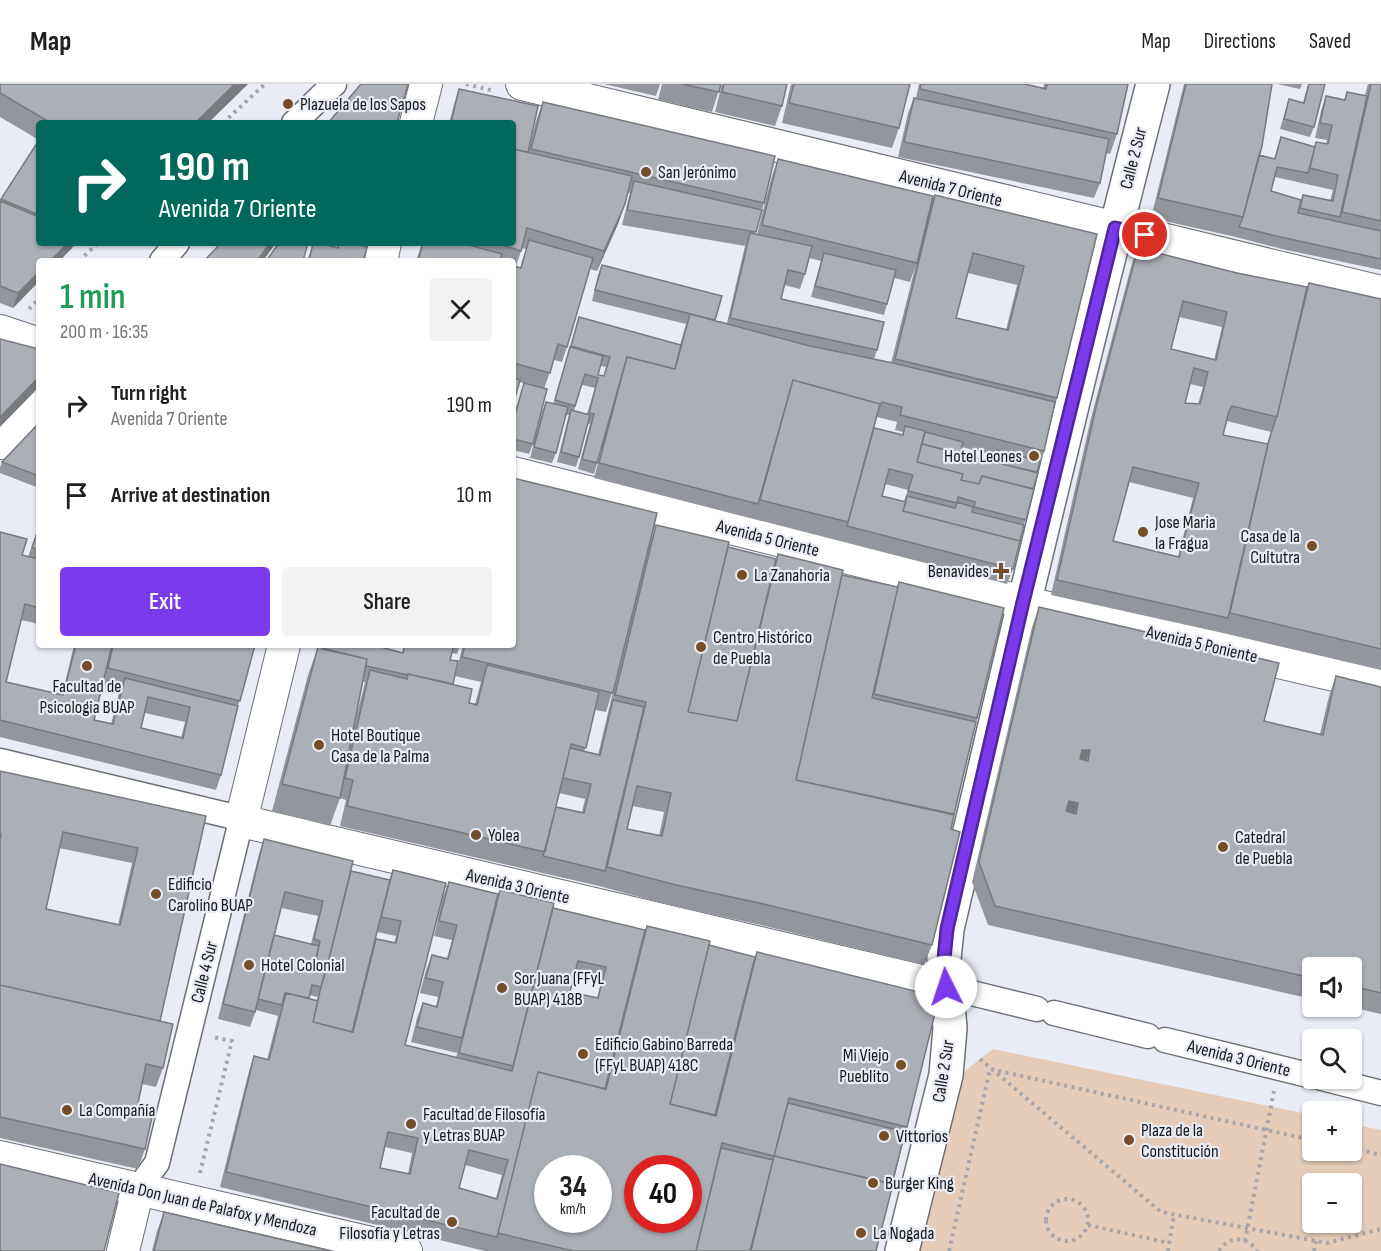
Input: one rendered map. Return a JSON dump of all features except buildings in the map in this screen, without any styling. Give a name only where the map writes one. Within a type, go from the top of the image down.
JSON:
[{"type":"street","points":[[297,120],[334,84]]},
{"type":"street","points":[[417,120],[426,84]]},
{"type":"street","name":"Avenida 7 Oriente","points":[[522,84],[1381,292]]},
{"type":"street","name":"Calle 2 Sur","points":[[902,1251],[946,1075],[951,1028],[944,959],[947,929],[1023,602],[1115,228],[1153,84]]},
{"type":"street","points":[[164,258],[174,246]]},
{"type":"street","points":[[0,331],[36,343]]},
{"type":"street","points":[[0,442],[36,404]]},
{"type":"street","name":"Avenida 5 Oriente","points":[[516,474],[1023,602]]},
{"type":"street","name":"Avenida 5 Poniente","points":[[1023,602],[1381,686]]},
{"type":"street","name":"Calle 4 Sur","points":[[138,1190],[157,1163],[283,648]]},
{"type":"street","name":"Avenida 3 Oriente","points":[[0,761],[235,817],[241,821],[1302,1074]]},
{"type":"street","points":[[1362,1088],[1381,1093]]},
{"type":"street","name":"Avenida Don Juan de Palafox y Mendoza","points":[[0,1157],[406,1251]]},
{"type":"street","points":[[123,1251],[138,1190]]},
{"type":"path","points":[[226,120],[265,84]]},
{"type":"path","points":[[82,258],[95,246]]},
{"type":"path","points":[[189,1031],[232,1041],[198,1181]]},
{"type":"path","points":[[980,1059],[1161,1212],[1327,1243],[1381,1229]]},
{"type":"path","points":[[990,1069],[1302,1138]]},
{"type":"path","points":[[949,1251],[990,1069]]},
{"type":"path","points":[[1245,1240],[1271,1106]]},
{"type":"path","points":[[1362,1150],[1381,1155]]},
{"type":"path","points":[[1070,1199],[1082,1205],[1086,1211],[1088,1225],[1081,1236],[1075,1240],[1061,1241],[1050,1233],[1046,1219],[1047,1212],[1056,1202],[1070,1199]]},
{"type":"path","points":[[1168,1251],[1174,1215]]},
{"type":"path","points":[[1088,1225],[1169,1243]]},
{"type":"path","points":[[1219,1251],[1226,1243],[1238,1239],[1245,1240],[1257,1251]]},
{"type":"path","points":[[1314,1251],[1316,1241]]},
{"type":"shaded area","name":"Plaza de la Constitución","points":[[993,1049],[1302,1113],[1302,1161],[1362,1161],[1362,1126],[1381,1130],[1381,1251],[917,1251],[961,1074]]},
{"type":"place","name":"Plazuela de los Sapos","points":[[288,104]]},
{"type":"place","name":"San Jerónimo","points":[[646,172]]},
{"type":"place","name":"Hotel Leones","points":[[1034,456]]},
{"type":"place","name":"Jose Maria la Fragua","points":[[1143,532]]},
{"type":"place","name":"Casa de la Cultutra","points":[[1312,546]]},
{"type":"place","name":"Benavides","points":[[1001,571]]},
{"type":"place","name":"La Zanahoria","points":[[742,575]]},
{"type":"place","name":"Centro Histórico de Puebla","points":[[701,647]]},
{"type":"place","name":"Facultad de Psicologia BUAP","points":[[87,666]]},
{"type":"place","name":"Hotel Boutique Casa de la Palma","points":[[319,745]]},
{"type":"place","name":"Yolea","points":[[476,835]]},
{"type":"place","name":"Catedral de Puebla","points":[[1223,847]]},
{"type":"place","name":"Edificio Carolino BUAP","points":[[156,894]]},
{"type":"place","name":"Hotel Colonial","points":[[249,965]]},
{"type":"place","name":"Sor Juana (FFyL BUAP) 418B","points":[[502,988]]},
{"type":"place","name":"Edificio Gabino Barreda (FFyL BUAP) 418C","points":[[583,1054]]},
{"type":"place","name":"Mi Viejo Pueblito","points":[[901,1065]]},
{"type":"place","name":"La Compañía","points":[[67,1110]]},
{"type":"place","name":"Facultad de Filosofía y Letras BUAP","points":[[411,1124]]},
{"type":"place","name":"Vittorios","points":[[884,1136]]},
{"type":"place","name":"Plaza de la Constitución","points":[[1129,1140]]},
{"type":"place","name":"Burger King","points":[[873,1183]]},
{"type":"place","name":"Facultad de Filosofía y Letras","points":[[452,1222]]},
{"type":"place","name":"La Nogada","points":[[861,1233]]},
{"type":"route","points":[[946,987],[944,959],[947,929],[1023,602],[1115,228],[1145,235]]}]
